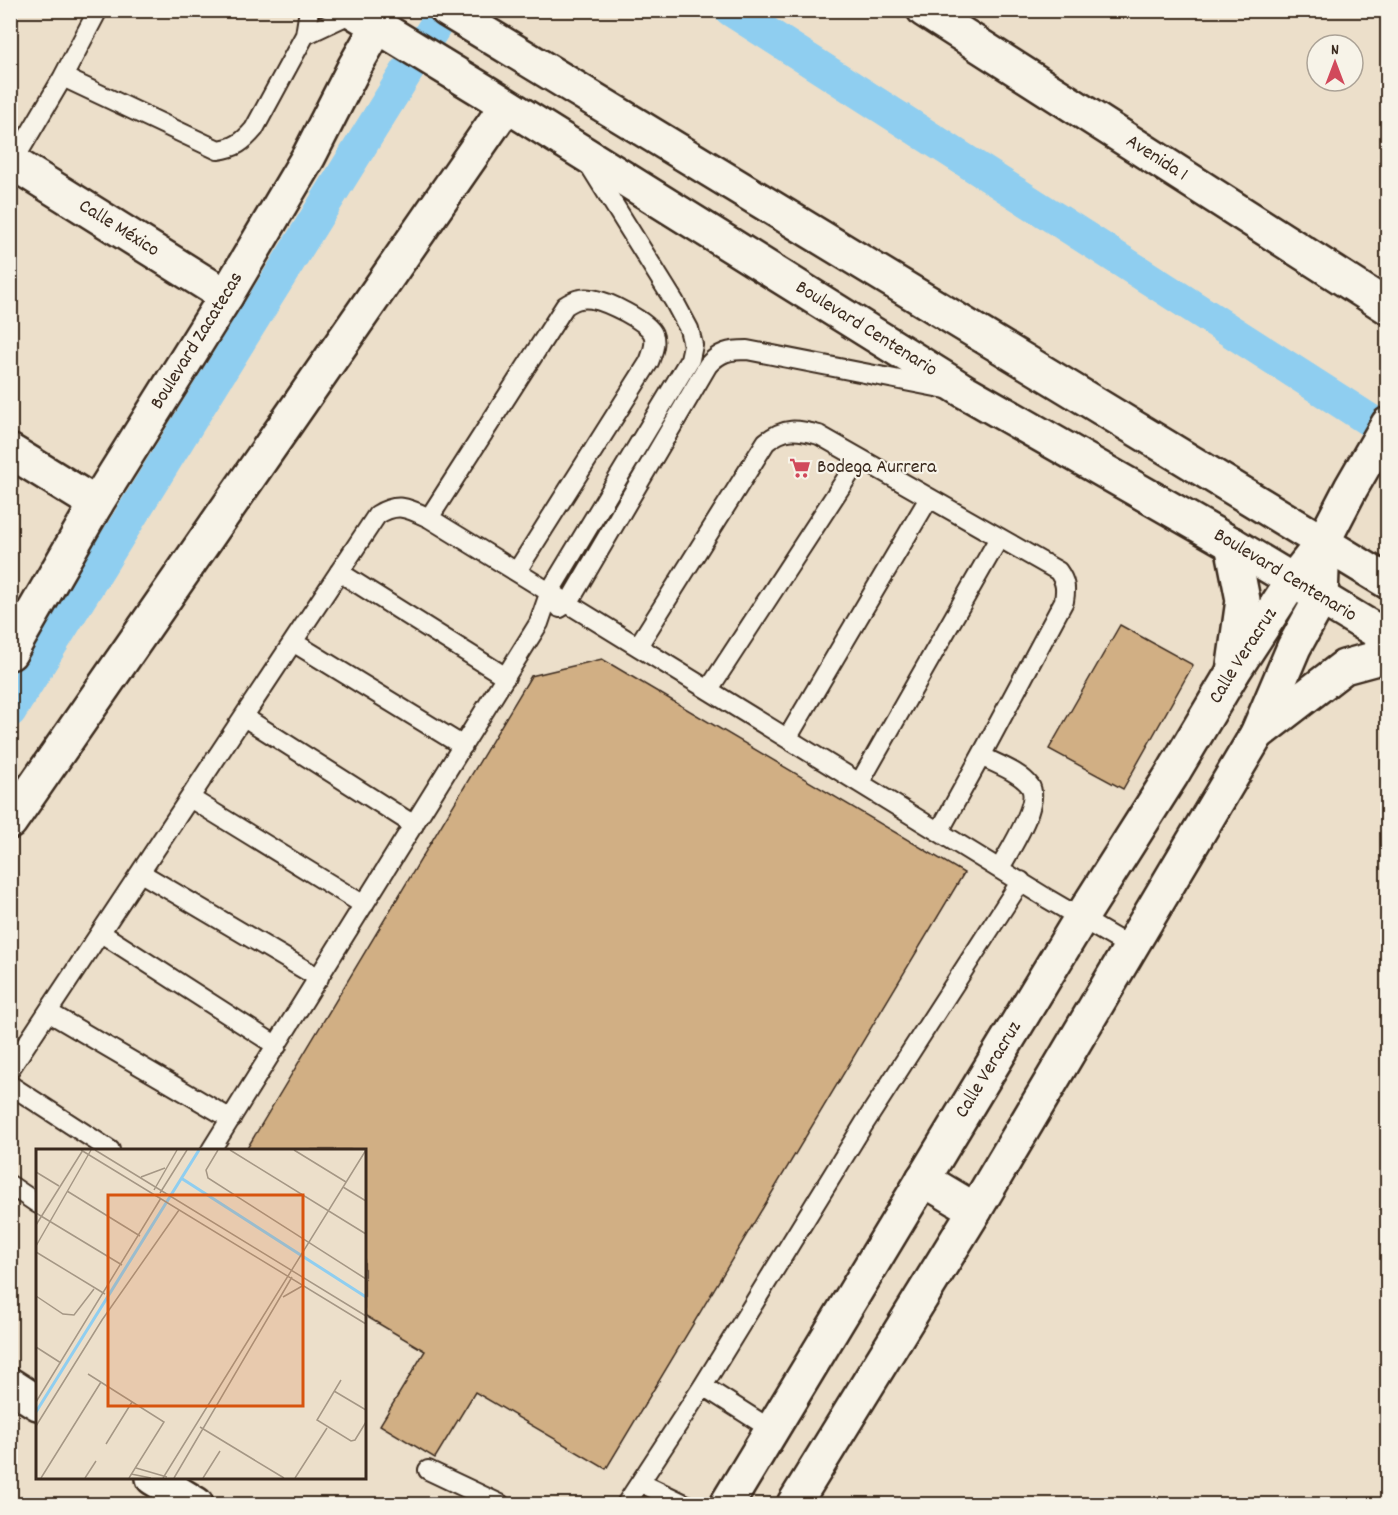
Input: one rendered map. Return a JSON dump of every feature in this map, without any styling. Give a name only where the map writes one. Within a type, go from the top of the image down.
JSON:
[{"type":"street","points":[[447,10],[1388,582]]},
{"type":"street","name":"Avenida 1","points":[[924,10],[1388,307]]},
{"type":"street","name":"Boulevard Centenario","points":[[368,19],[966,392],[1232,544],[1388,638]]},
{"type":"street","name":"Boulevard Zacatecas","points":[[10,653],[96,504],[226,296],[309,156],[355,66],[368,19]]},
{"type":"street","points":[[10,822],[495,99]]},
{"type":"street","name":"Calle México","points":[[12,161],[226,296]]},
{"type":"street","points":[[1323,542],[1388,424]]},
{"type":"street","points":[[10,451],[96,504]]},
{"type":"street","name":"Calle Veracruz","points":[[727,1504],[1081,918],[1171,776],[1233,672],[1293,580],[1323,542]]},
{"type":"street","name":"Calle Veracruz","points":[[794,1504],[975,1210],[1257,734],[1294,647],[1321,598],[1323,542]]},
{"type":"street","points":[[1232,544],[1243,600],[1233,672]]},
{"type":"street","points":[[1257,734],[1344,667],[1388,655]]},
{"type":"street","points":[[923,1179],[975,1210]]},
{"type":"street","points":[[10,1386],[36,1402]]},
{"type":"lane","points":[[12,161],[63,77],[98,10]]},
{"type":"lane","points":[[63,77],[218,150],[230,148],[243,142],[254,129],[305,35],[309,10]]},
{"type":"lane","points":[[305,35],[368,19]]},
{"type":"lane","points":[[213,1149],[539,623],[550,591],[690,359],[693,345],[689,329],[674,301],[582,154]]},
{"type":"lane","points":[[429,518],[565,306],[576,299],[593,299],[620,310],[647,325],[654,334],[655,342],[649,362],[517,571]]},
{"type":"lane","points":[[539,623],[569,602],[708,365],[728,350],[747,350],[966,392]]},
{"type":"lane","points":[[677,381],[693,390]]},
{"type":"lane","points":[[638,646],[766,442],[777,433],[793,430],[819,435],[1058,572],[1064,580],[1066,590],[1064,601],[940,830]]},
{"type":"lane","points":[[709,689],[859,459]]},
{"type":"lane","points":[[621,474],[639,483]]},
{"type":"lane","points":[[788,737],[929,498]]},
{"type":"lane","points":[[10,1069],[377,515],[387,509],[400,507],[408,508],[429,518],[569,602],[1130,946]]},
{"type":"lane","points":[[860,782],[999,538]]},
{"type":"lane","points":[[339,572],[506,677]]},
{"type":"lane","points":[[293,642],[463,746]]},
{"type":"lane","points":[[244,717],[414,825]]},
{"type":"lane","points":[[981,756],[1020,777],[1029,785],[1033,793],[1032,806],[1000,868]]},
{"type":"lane","points":[[190,798],[364,905]]},
{"type":"lane","points":[[141,873],[319,978]]},
{"type":"lane","points":[[626,1504],[703,1386],[864,1124],[1021,881]]},
{"type":"lane","points":[[101,933],[277,1046]]},
{"type":"lane","points":[[48,1012],[231,1119]]},
{"type":"lane","points":[[10,1085],[108,1149]]},
{"type":"lane","points":[[10,1185],[36,1203]]},
{"type":"lane","points":[[703,1386],[772,1430]]},
{"type":"lane","points":[[428,1470],[500,1504]]},
{"type":"lane","points":[[641,1483],[685,1504]]},
{"type":"building","points":[[1120,625],[1193,665],[1123,789],[1049,749]]},
{"type":"building","points":[[602,659],[964,873],[606,1469],[475,1392],[435,1458],[380,1425],[425,1351],[366,1316],[366,1149],[247,1149],[531,676]]},
{"type":"waterway","points":[[10,711],[445,10]]},
{"type":"waterway","points":[[731,10],[1388,432]]},
{"type":"place","name":"Bodega Aurrera","points":[[800,468]]}]
